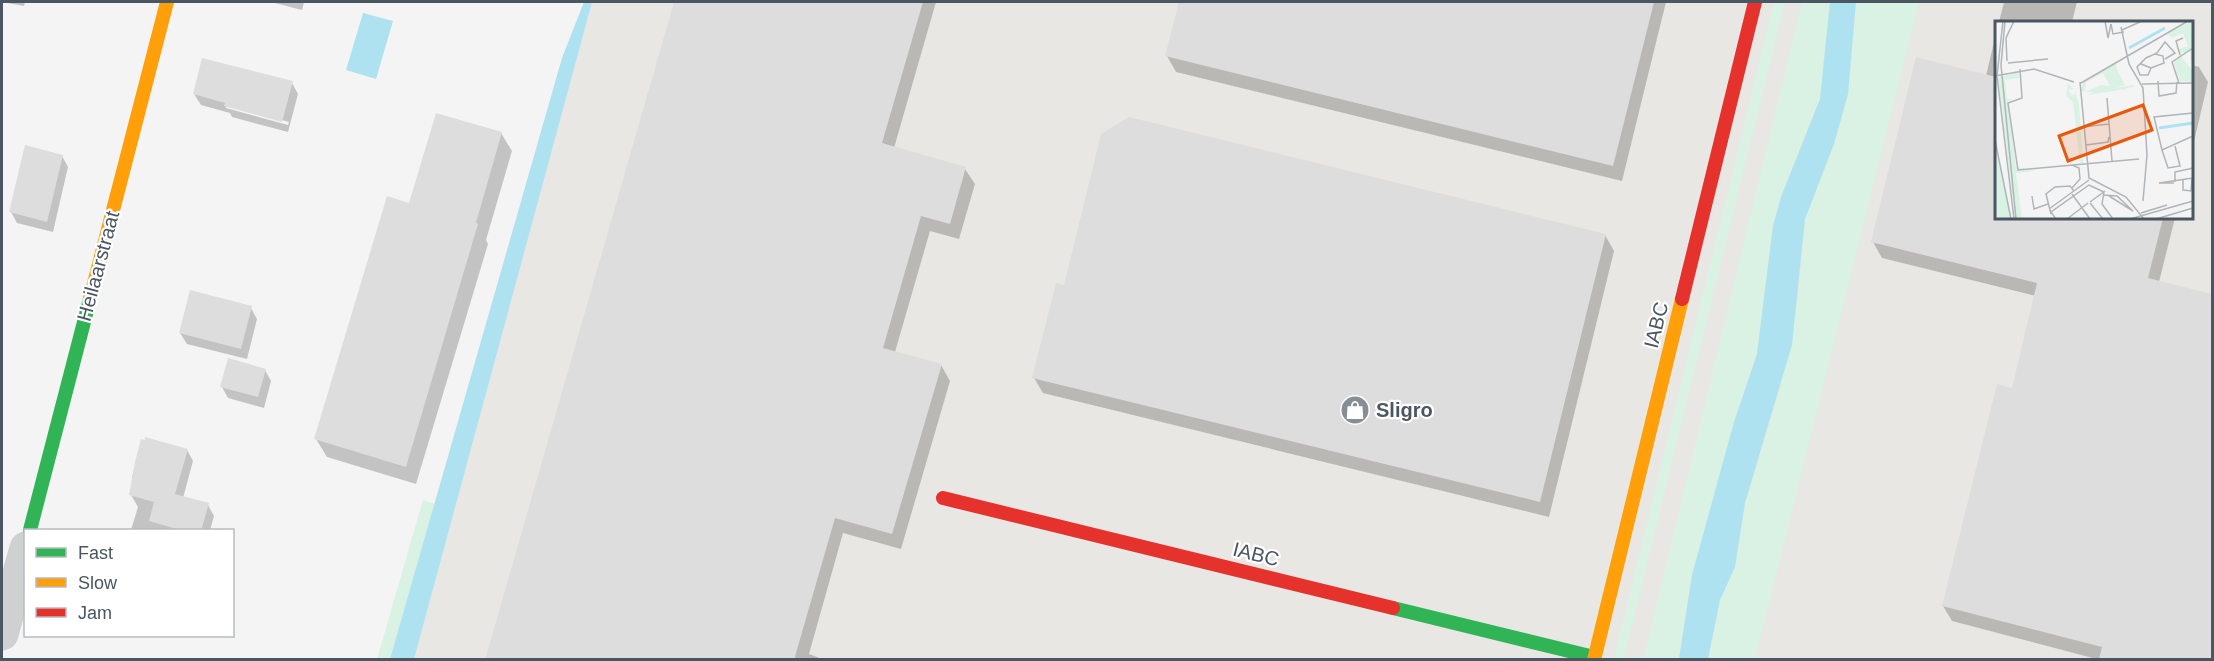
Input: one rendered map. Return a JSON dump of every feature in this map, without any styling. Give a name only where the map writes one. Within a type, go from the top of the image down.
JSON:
[{"type":"street","name":"Heilaarstraat","points":[[31,529],[167,2]]},
{"type":"street","name":"IABC","points":[[943,498],[1594,658],[1755,2]]},
{"type":"street","points":[[2,634],[24,555]]},
{"type":"shaded area","points":[[591,2],[2212,2],[2212,659],[413,660]]},
{"type":"green space","points":[[1774,2],[1785,2],[1624,658],[1614,658]]},
{"type":"green space","points":[[1802,2],[1830,2],[1820,99],[1781,197],[1773,226],[1757,354],[1692,575],[1679,659],[1643,660]]},
{"type":"green space","points":[[1856,2],[1919,2],[1755,659],[1708,660],[1720,600],[1735,567],[1745,503],[1779,392],[1799,292],[1805,219],[1834,144],[1848,94]]},
{"type":"green space","points":[[423,500],[435,504],[390,659],[377,659]]},
{"type":"water","points":[[584,2],[592,2],[414,659],[390,659],[562,58]]},
{"type":"water","points":[[1830,2],[1856,2],[1848,94],[1834,144],[1805,219],[1792,345],[1745,503],[1735,567],[1720,600],[1708,659],[1679,659],[1692,575],[1734,422],[1757,354],[1773,226],[1781,197],[1820,99]]},
{"type":"water","points":[[363,13],[393,21],[376,79],[346,70]]},
{"type":"building","points":[[674,2],[923,2],[882,143],[966,167],[950,224],[921,216],[883,348],[942,364],[892,534],[835,518],[794,660],[485,660]]},
{"type":"building","points":[[1179,2],[1654,2],[1613,166],[1165,56]]},
{"type":"building","points":[[1916,57],[1995,77],[1995,219],[2163,219],[2148,278],[2212,294],[2212,660],[2099,660],[2102,647],[1942,606],[1997,384],[2012,388],[2037,283],[1871,242]]},
{"type":"building","points":[[202,58],[293,81],[282,122],[224,106],[225,103],[193,94]]},
{"type":"building","points":[[436,113],[502,132],[476,223],[478,224],[406,467],[314,439],[387,196],[409,203]]},
{"type":"building","points":[[1129,117],[1606,234],[1540,502],[1032,378],[1056,283],[1064,285],[1101,134]]},
{"type":"building","points":[[25,145],[63,155],[47,222],[9,212]]},
{"type":"building","points":[[190,290],[252,306],[241,349],[179,333]]},
{"type":"building","points":[[228,358],[266,369],[258,397],[220,387]]},
{"type":"building","points":[[145,437],[188,449],[175,494],[209,503],[202,529],[177,529],[149,521],[154,502],[129,495],[141,439],[145,440]]},
{"type":"traffic: fast","points":[[30,529],[91,295]]},
{"type":"traffic: fast","points":[[1393,608],[1594,657]]},
{"type":"traffic: slow","points":[[91,295],[167,2]]},
{"type":"traffic: slow","points":[[1594,660],[1682,299]]},
{"type":"traffic: jam","points":[[1682,299],[1755,2]]},
{"type":"traffic: jam","points":[[943,498],[1393,608]]},
{"type":"place","name":"Sligro","points":[[1355,410]]}]
